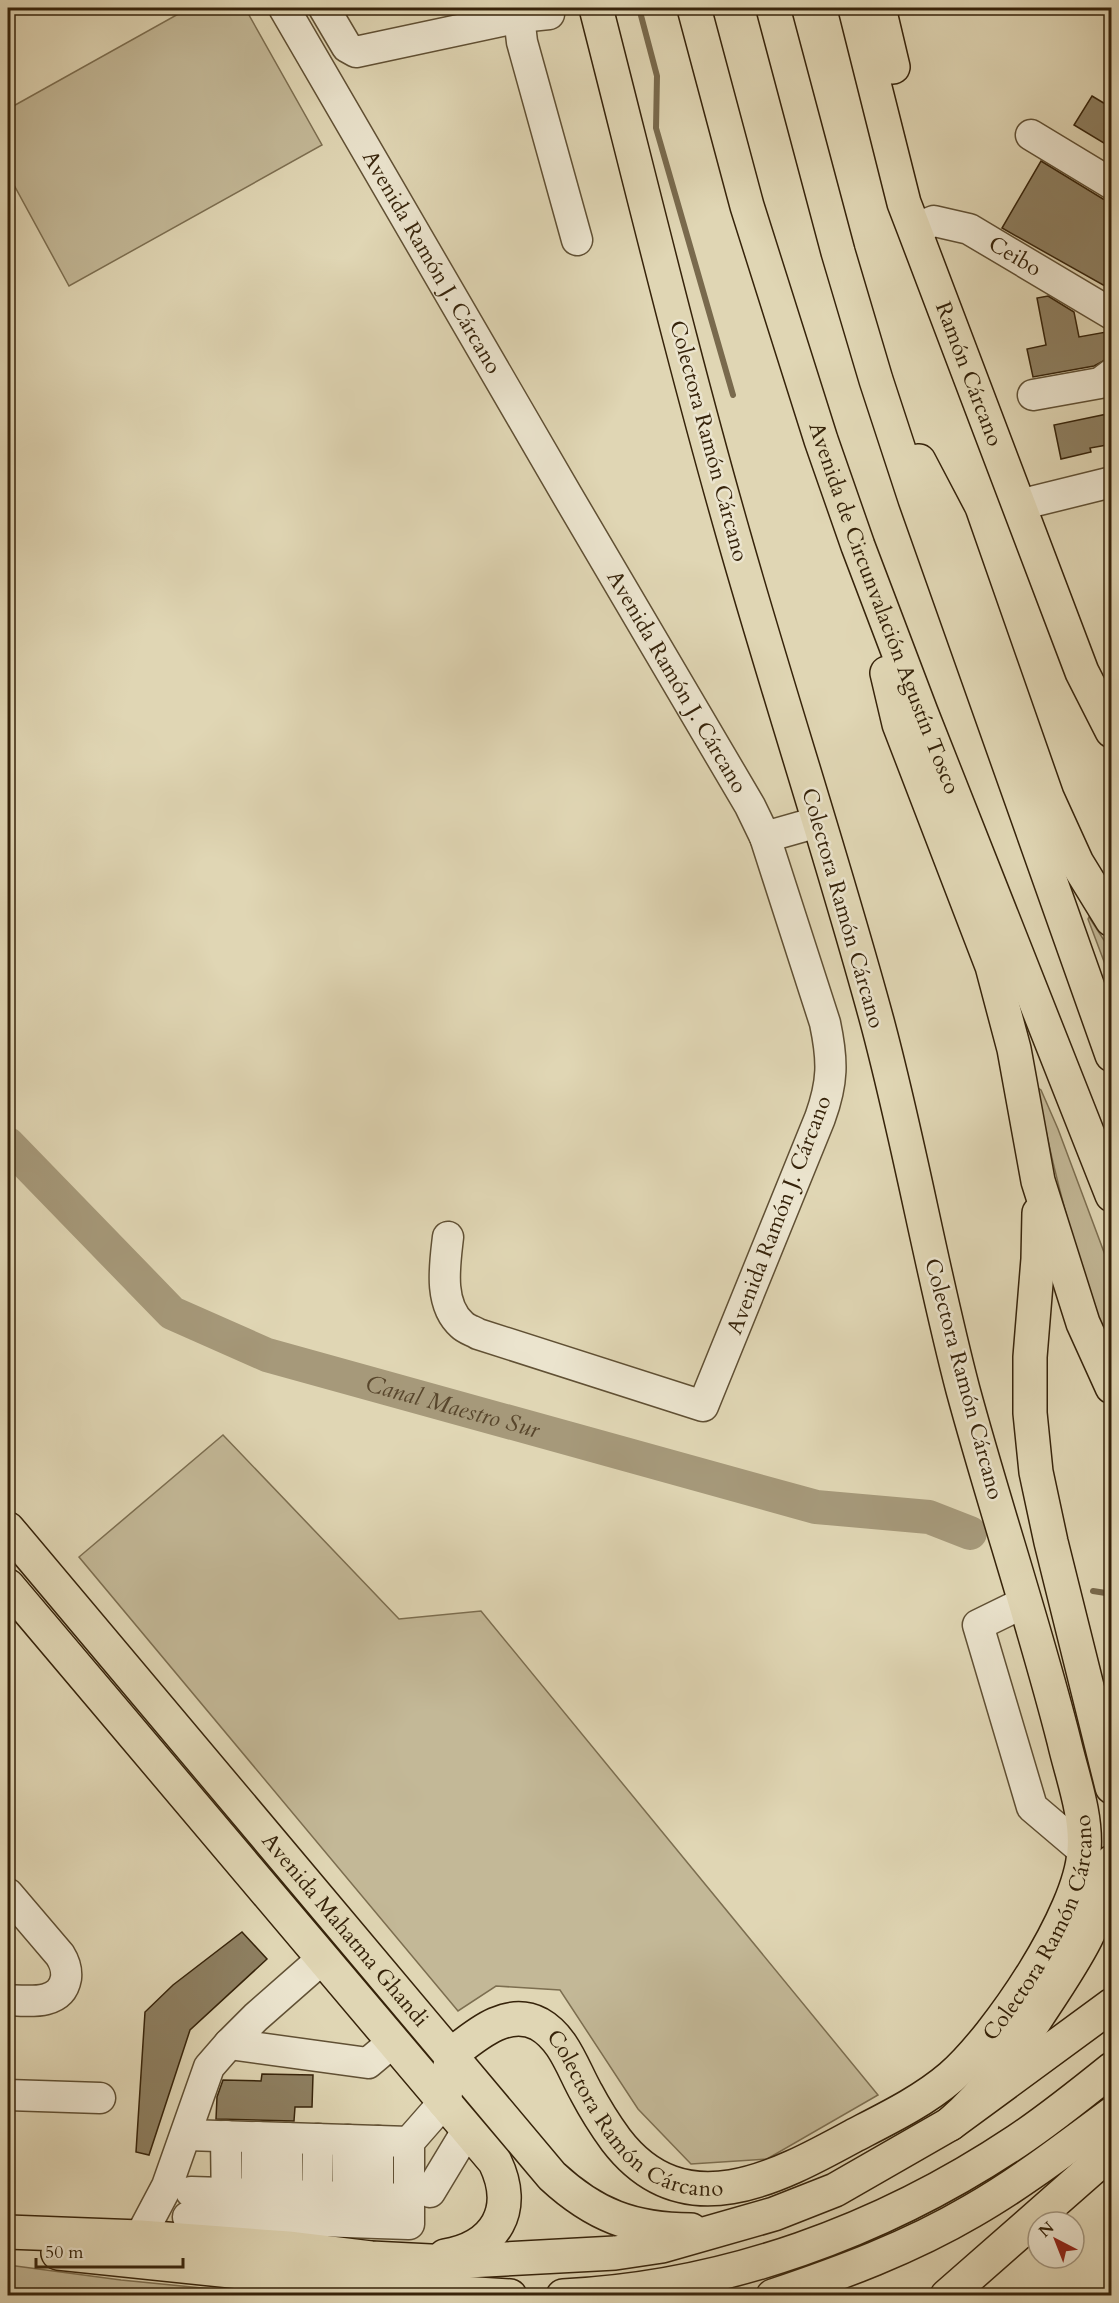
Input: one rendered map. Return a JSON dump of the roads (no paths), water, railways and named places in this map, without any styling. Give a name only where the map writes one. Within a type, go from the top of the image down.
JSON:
[{"type":"main road","name":"Colectora Ramón Cárcano","points":[[452,2054],[486,2029],[501,2022],[515,2019],[528,2020],[540,2025],[552,2035],[565,2052],[582,2086],[617,2141],[646,2170],[667,2180],[707,2189],[750,2184],[801,2164],[904,2109],[948,2080],[996,2027],[1047,1950],[1065,1918],[1076,1886],[1098,1857],[1081,1814],[1051,1686],[975,1433],[947,1329],[903,1121],[855,944],[733,532],[596,8]]},
{"type":"main road","name":"Avenida de Circunvalación Agustín Tosco","points":[[694,8],[767,269],[820,440],[921,712],[1112,1195]]},
{"type":"main road","points":[[773,8],[838,252],[876,380],[922,521],[1112,1055]]},
{"type":"main road","name":"Ramón Cárcano","points":[[855,8],[904,203],[924,225]]},
{"type":"main road","name":"Ramón Cárcano","points":[[879,8],[924,192],[924,225],[1029,502],[1112,695]]},
{"type":"main road","points":[[876,380],[950,520],[1047,797],[1077,863],[1112,920]]},
{"type":"main road","name":"Ramón Cárcano","points":[[1029,502],[1082,672],[1112,731]]},
{"type":"main road","points":[[858,546],[899,724],[992,966],[1004,1005],[1018,1067],[1038,1181],[1083,1323],[1112,1387]]},
{"type":"main road","points":[[1038,1181],[1038,1258],[1030,1357],[1030,1413],[1035,1462],[1051,1542],[1112,1787]]},
{"type":"main road","name":"Avenida Mahatma Ghandi","points":[[8,1528],[452,2054],[552,2176],[584,2204],[617,2218],[668,2230],[700,2230],[740,2224]]},
{"type":"main road","name":"Avenida Mahatma Ghandi","points":[[11,1596],[495,2162],[501,2175],[504,2198],[503,2210],[497,2225],[480,2244],[468,2251],[410,2261]]},
{"type":"main road","points":[[950,2124],[992,2084],[1073,1963],[1095,1921],[1098,1857]]},
{"type":"main road","points":[[8,2248],[138,2249],[189,2229],[242,2215],[287,2221],[347,2217],[371,2258],[410,2261],[475,2262],[615,2253],[662,2246],[805,2203],[835,2190],[950,2124],[1112,2005]]},
{"type":"main road","points":[[444,2102],[452,2054]]},
{"type":"main road","points":[[563,2295],[610,2293],[728,2272],[801,2250],[847,2232],[923,2197],[979,2165],[1050,2117],[1112,2069]]},
{"type":"main road","points":[[773,2295],[888,2253],[970,2212],[1027,2176],[1112,2114]]},
{"type":"main road","points":[[947,2295],[1112,2151]]},
{"type":"main road","points":[[189,2229],[412,2290],[510,2295]]},
{"type":"main road","points":[[8,2232],[138,2249]]},
{"type":"street","name":"Avenida Ramón J. Cárcano","points":[[284,8],[750,806],[765,837],[825,1023],[831,1052],[828,1095],[820,1118],[703,1406],[478,1334],[461,1324],[450,1307],[444,1276],[448,1238]]},
{"type":"street","points":[[324,8],[347,47],[356,52],[529,13],[522,42],[577,240]]},
{"type":"street","points":[[1030,135],[1112,184]]},
{"type":"street","name":"Ceibo","points":[[924,225],[969,229],[1112,314]]},
{"type":"street","points":[[1034,396],[1100,382],[1112,374]]},
{"type":"street","points":[[1029,502],[1112,482]]},
{"type":"street","points":[[765,837],[818,822]]},
{"type":"street","points":[[11,1596],[42,1568]]},
{"type":"street","points":[[1025,1602],[978,1625],[1032,1807],[1098,1857]]},
{"type":"street","points":[[8,1894],[64,1962],[67,1972],[65,1984],[57,1995],[49,1999],[8,2000]]},
{"type":"street","points":[[322,1959],[256,2017],[209,2067],[204,2136],[189,2229],[242,2215],[287,2221],[347,2217],[409,2224],[420,2195],[468,2129]]},
{"type":"street","points":[[229,2044],[368,2063],[393,2042]]},
{"type":"street","points":[[8,2095],[100,2098]]},
{"type":"street","points":[[409,2142],[444,2102]]},
{"type":"street","points":[[204,2136],[409,2142]]},
{"type":"street","points":[[204,2136],[242,2215]]},
{"type":"street","points":[[138,2249],[167,2186],[204,2136]]},
{"type":"street","points":[[242,2215],[257,2138]]},
{"type":"street","points":[[287,2138],[287,2221]]},
{"type":"street","points":[[318,2139],[347,2217]]},
{"type":"street","points":[[347,2217],[348,2140]]},
{"type":"street","points":[[347,2217],[378,2141]]},
{"type":"street","points":[[409,2142],[420,2195]]},
{"type":"waterway","points":[[639,8],[657,76],[656,128],[733,395]]},
{"type":"waterway","name":"Canal Maestro Sur","points":[[8,1144],[172,1313],[267,1355],[816,1507],[929,1517],[970,1533]]},
{"type":"waterway","name":"Canal Maestro Sur","points":[[1093,1591],[1112,1594]]}]
